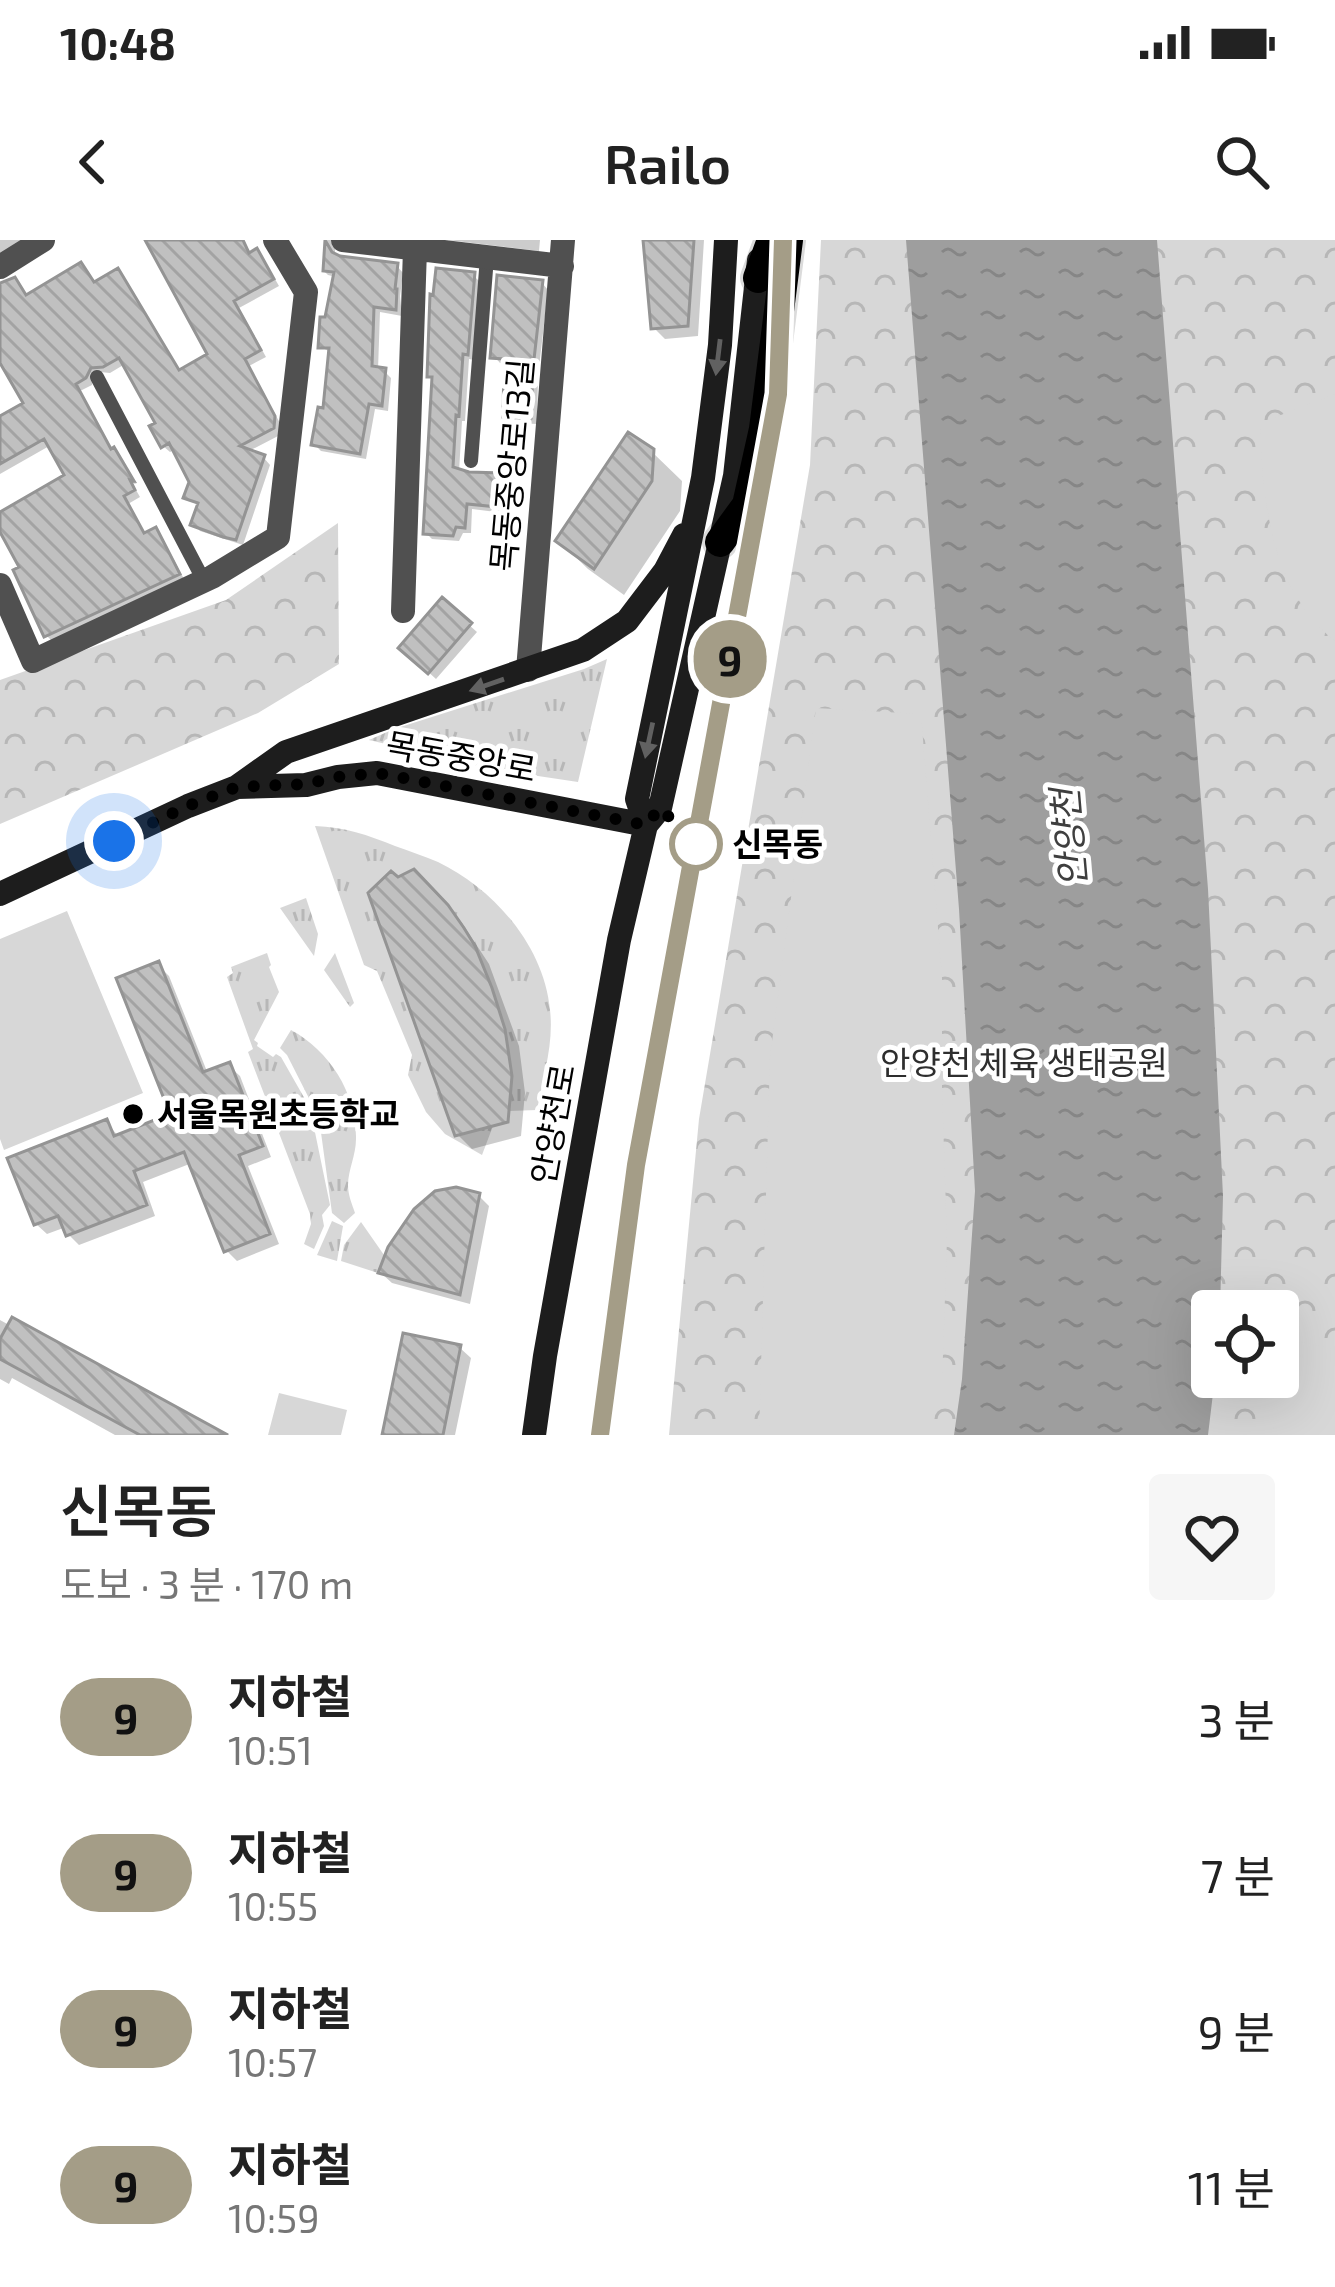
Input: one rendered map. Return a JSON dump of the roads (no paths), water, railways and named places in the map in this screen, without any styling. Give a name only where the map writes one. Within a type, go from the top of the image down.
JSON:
[{"type":"main road","name":"안양천로","points":[[646,825],[637,799],[696,512],[721,345],[726,240]]},
{"type":"main road","name":"안양천로","points":[[534,1435],[611,982],[646,825],[660,808],[735,476],[759,240]]},
{"type":"main road","points":[[758,278],[772,240]]},
{"type":"main road","points":[[720,542],[747,506],[764,428],[788,240]]},
{"type":"main road","points":[[237,787],[286,752],[583,650],[627,621],[665,571],[696,512]]},
{"type":"main road","name":"목동중앙로","points":[[0,894],[237,787],[306,784],[377,773],[646,825]]},
{"type":"street","points":[[0,267],[43,240]]},
{"type":"street","points":[[0,585],[33,661],[204,581],[278,537],[307,292],[275,240]]},
{"type":"street","points":[[343,240],[415,249],[488,248],[562,266]]},
{"type":"street","name":"목동중앙로13길","points":[[528,670],[563,240]]},
{"type":"street","points":[[403,611],[415,249]]},
{"type":"lane","points":[[471,461],[488,248]]},
{"type":"lane","points":[[97,377],[204,581]]},
{"type":"water","name":"안양천","points":[[906,240],[1157,240],[1208,889],[1223,1196],[1221,1290],[1191,1290],[1191,1398],[1212,1398],[1208,1435],[954,1435],[975,1191],[959,909]]},
{"type":"metro line","name":"9","points":[[600,1435],[636,1165],[778,394],[783,240]]},
{"type":"place","name":"신목동","points":[[696,844]]},
{"type":"place","name":"서울목원초등학교","points":[[133,1114]]},
{"type":"park label","name":"안양천 체육 생태공원","points":[[1024,1063]]}]
